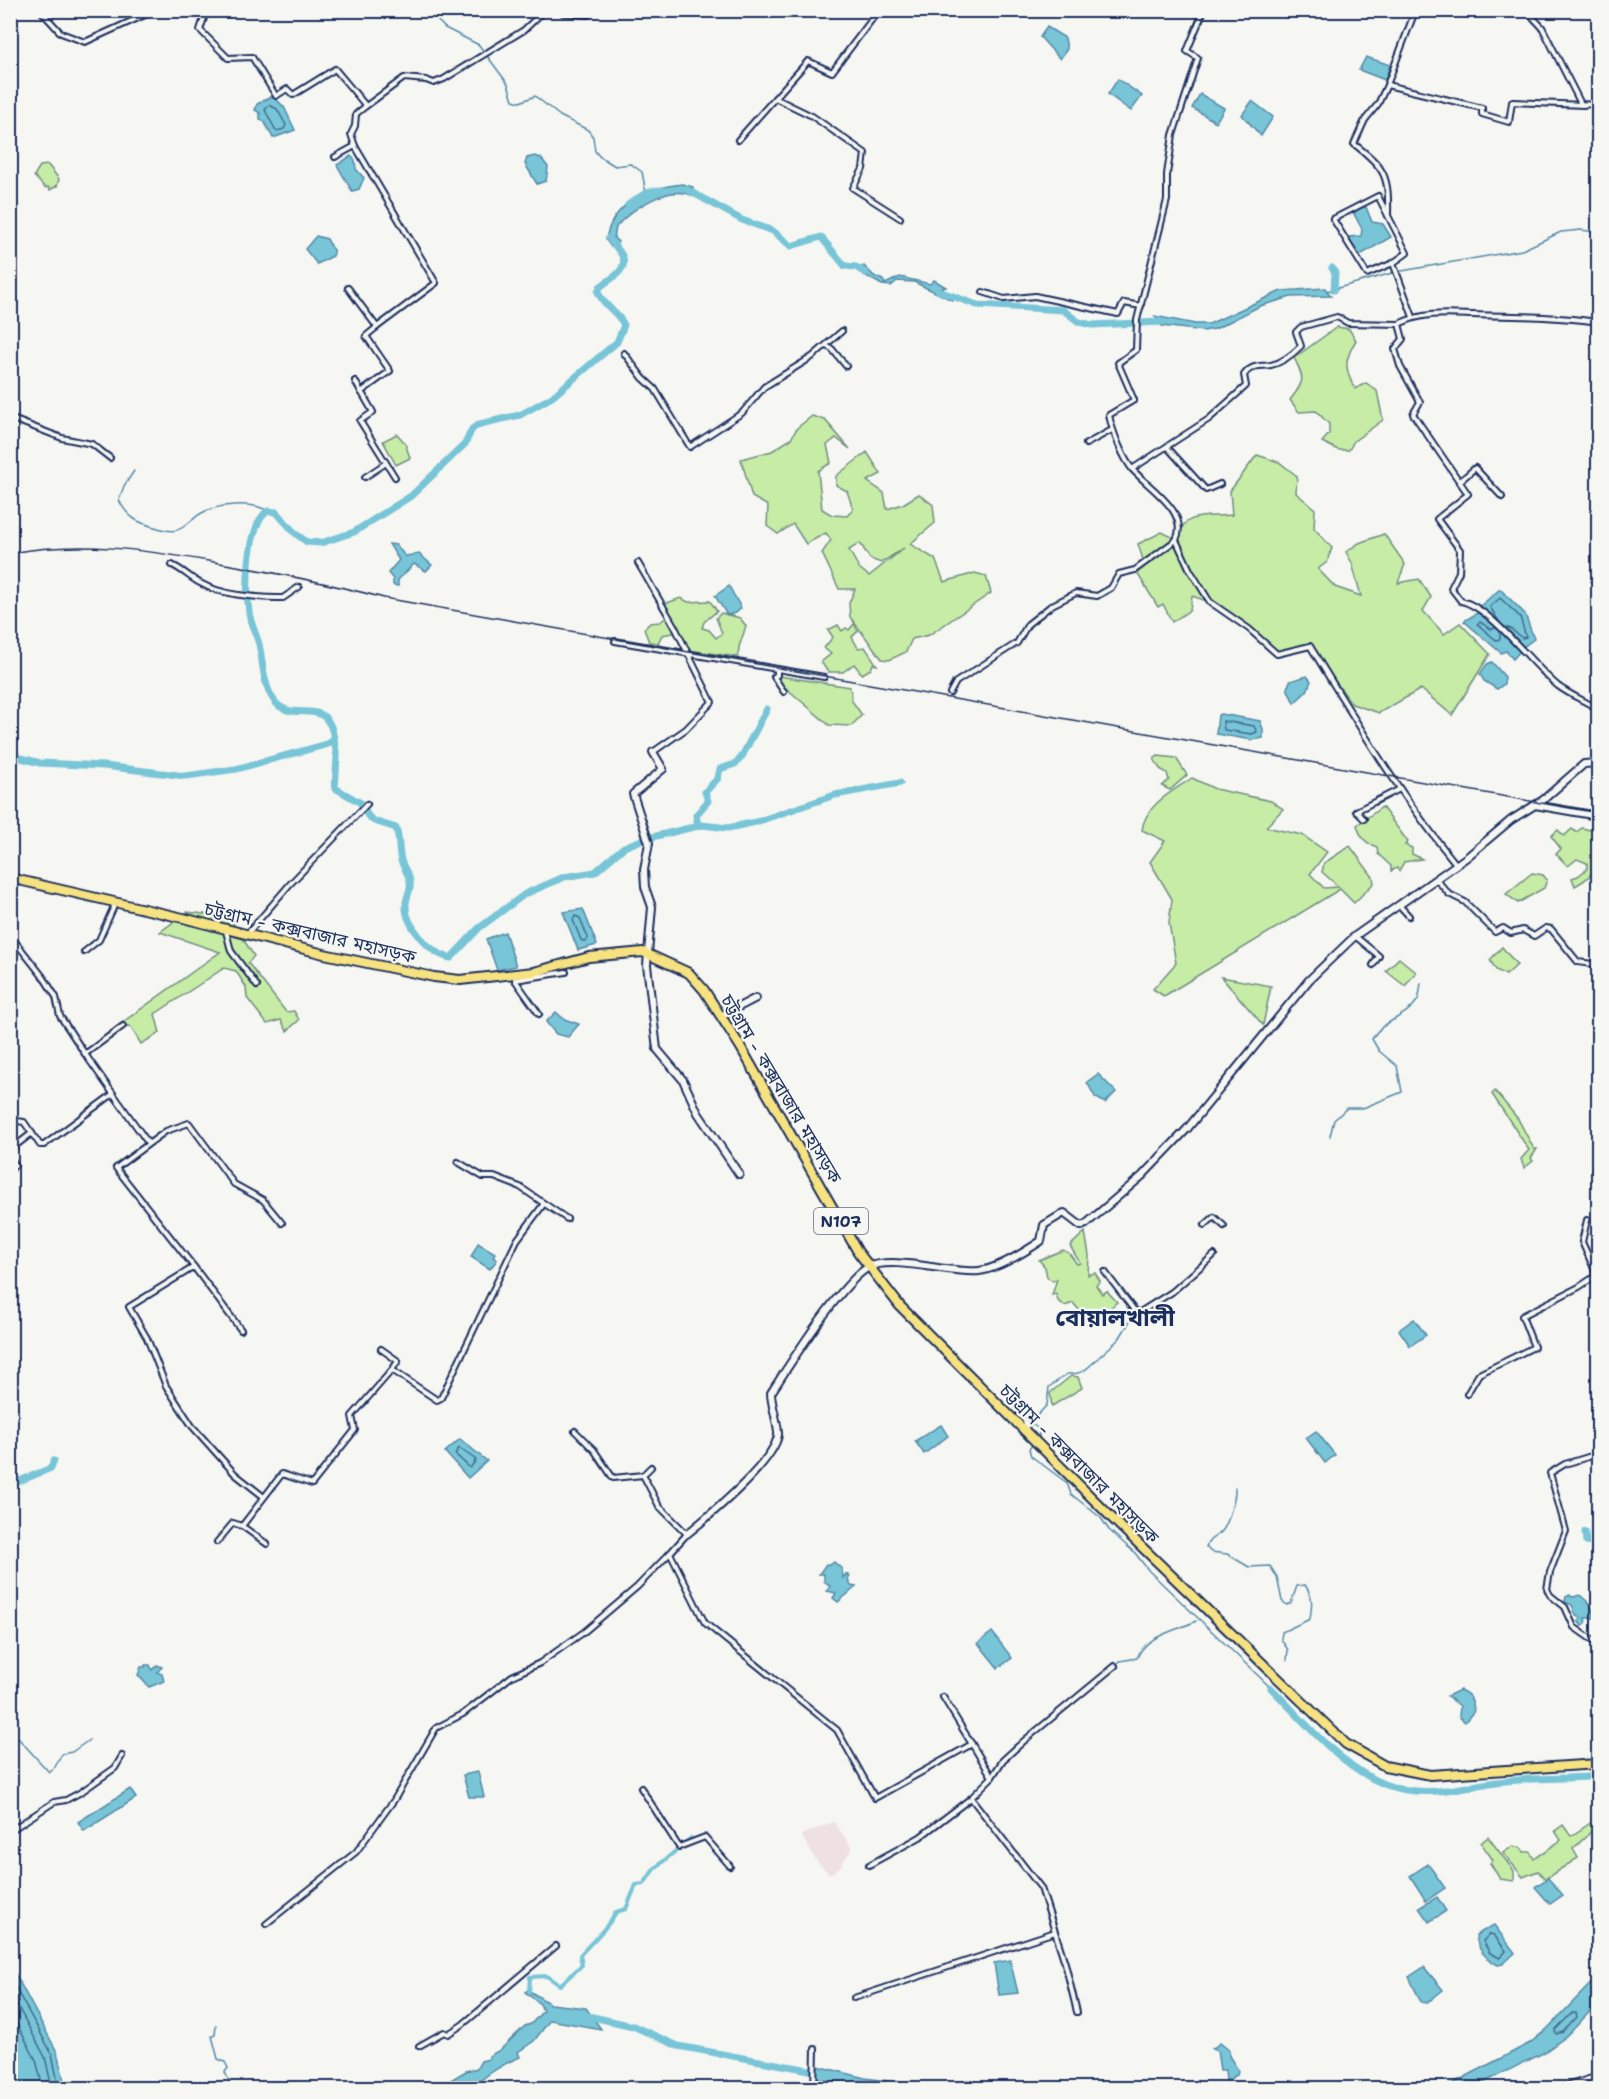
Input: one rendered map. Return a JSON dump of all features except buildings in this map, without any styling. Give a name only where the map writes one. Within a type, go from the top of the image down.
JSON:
[{"type":"highway","name":"চট্টগ্রাম - কক্সবাজার মহাসড়ক","points":[[10,878],[246,936],[434,977],[460,980],[513,977],[589,957],[643,952],[689,973],[704,990],[721,1016],[858,1252],[900,1306],[1346,1744],[1385,1766],[1430,1775],[1599,1764]]},
{"type":"main road","points":[[653,752],[663,769],[633,794],[649,843],[644,870],[645,887],[651,907],[647,965],[657,1049],[683,1080],[698,1113],[739,1174]]},
{"type":"main road","points":[[687,1534],[726,1502],[763,1462],[778,1435],[771,1394],[843,1291],[870,1267],[880,1263],[979,1271],[1023,1253],[1041,1241],[1044,1225],[1058,1214],[1064,1213],[1081,1226],[1086,1224],[1142,1176],[1187,1130],[1309,980],[1355,936],[1456,864],[1584,764],[1599,763]]},
{"type":"main road","points":[[1534,804],[1599,816]]},
{"type":"main road","points":[[721,1016],[756,998]]},
{"type":"street","points":[[40,10],[61,33],[85,42],[156,10]]},
{"type":"street","points":[[198,10],[204,18],[200,30],[205,37],[228,57],[252,57],[276,96],[287,89],[293,95],[335,69],[366,106]]},
{"type":"street","points":[[361,392],[390,372],[366,336],[436,283],[355,146],[351,134],[355,126],[356,114],[404,78],[434,83],[444,79],[524,30],[545,10]]},
{"type":"street","points":[[559,10],[563,13],[588,15],[593,10]]},
{"type":"street","points":[[738,140],[808,61],[832,72],[879,10]]},
{"type":"street","points":[[950,693],[956,682],[1017,643],[1028,624],[1052,605],[1076,593],[1097,596],[1111,588],[1119,574],[1136,570],[1176,540],[1180,532],[1178,519],[1151,485],[1132,469],[1112,430],[1109,415],[1134,400],[1118,363],[1136,350],[1137,320],[1167,200],[1167,174],[1173,135],[1198,58],[1187,51],[1204,10]]},
{"type":"street","points":[[1388,217],[1386,174],[1379,164],[1354,144],[1387,85],[1414,14],[1406,10]]},
{"type":"street","points":[[1526,10],[1542,27],[1571,88],[1584,105]]},
{"type":"street","points":[[1387,85],[1482,108],[1482,114],[1509,122],[1512,102],[1599,105]]},
{"type":"street","points":[[775,98],[812,116],[865,153],[863,170],[853,188],[900,218]]},
{"type":"street","points":[[335,158],[355,146]]},
{"type":"street","points":[[1378,196],[1407,253],[1393,263],[1367,274],[1333,219],[1378,196]]},
{"type":"street","points":[[1393,263],[1413,317]]},
{"type":"street","points":[[348,288],[377,327]]},
{"type":"street","points":[[983,292],[1004,299],[1035,296],[1118,314],[1124,303],[1141,306]]},
{"type":"street","points":[[1132,469],[1209,419],[1244,388],[1246,384],[1244,375],[1251,367],[1280,362],[1297,350],[1300,346],[1296,332],[1301,327],[1337,317],[1348,323],[1399,324],[1413,317],[1441,313],[1529,314],[1599,322]]},
{"type":"street","points":[[1399,324],[1403,339],[1395,349],[1400,366],[1420,402],[1413,414],[1468,495],[1437,519],[1460,550],[1460,572],[1450,588],[1461,601],[1469,603],[1489,618],[1557,685],[1599,708]]},
{"type":"street","points":[[624,353],[654,389],[690,447],[742,413],[764,387],[812,357],[842,331]]},
{"type":"street","points":[[825,346],[832,349],[846,366]]},
{"type":"street","points":[[355,381],[373,412],[360,421],[395,477]]},
{"type":"street","points":[[10,418],[62,438],[92,444],[110,458]]},
{"type":"street","points":[[1086,444],[1112,430]]},
{"type":"street","points":[[1167,447],[1206,490],[1220,484]]},
{"type":"street","points":[[364,477],[386,463]]},
{"type":"street","points":[[1459,482],[1475,468],[1502,497]]},
{"type":"street","points":[[1176,540],[1190,570],[1210,602],[1249,629],[1277,654],[1310,646],[1424,825],[1456,864]]},
{"type":"street","points":[[638,563],[675,627],[711,704],[686,729],[653,752]]},
{"type":"street","points":[[172,565],[183,570],[200,584],[225,592],[262,598],[283,598],[299,587]]},
{"type":"street","points":[[615,641],[824,677]]},
{"type":"street","points":[[777,670],[777,675],[774,677],[784,692]]},
{"type":"street","points":[[1364,819],[1357,811],[1400,789]]},
{"type":"street","points":[[246,936],[290,884],[367,804]]},
{"type":"street","points":[[1436,879],[1449,894],[1466,903],[1495,932],[1503,928],[1511,933],[1523,930],[1534,936],[1546,928],[1551,929],[1578,962],[1592,964],[1599,961]]},
{"type":"street","points":[[84,952],[99,940],[115,903]]},
{"type":"street","points":[[1399,905],[1409,916]]},
{"type":"street","points":[[226,931],[231,951],[257,986]]},
{"type":"street","points":[[10,934],[44,978],[56,997],[60,1016],[148,1143]]},
{"type":"street","points":[[1355,936],[1379,956],[1373,965]]},
{"type":"street","points":[[538,1014],[513,977],[566,972]]},
{"type":"street","points":[[85,1054],[123,1026]]},
{"type":"street","points":[[10,1120],[24,1122],[44,1145],[113,1094]]},
{"type":"street","points":[[241,1330],[116,1168],[166,1131],[189,1123],[234,1184],[262,1200],[282,1223]]},
{"type":"street","points":[[10,1150],[32,1133]]},
{"type":"street","points":[[10,1156],[15,1165],[10,1171]]},
{"type":"street","points":[[458,1162],[483,1177],[494,1177],[520,1188],[567,1219]]},
{"type":"street","points":[[392,1370],[439,1399],[517,1240],[543,1204]]},
{"type":"street","points":[[1205,1225],[1214,1217],[1224,1226]]},
{"type":"street","points":[[1467,1395],[1479,1374],[1534,1347],[1522,1316],[1598,1275],[1582,1242],[1587,1220]]},
{"type":"street","points":[[1105,1272],[1137,1314],[1172,1292],[1214,1255]]},
{"type":"street","points":[[194,1267],[130,1305],[128,1310],[147,1338],[166,1386],[192,1426],[235,1474],[264,1497]]},
{"type":"street","points":[[242,1526],[284,1474],[312,1484],[355,1430],[352,1416],[398,1361],[381,1349]]},
{"type":"street","points":[[1019,1415],[1025,1420],[1027,1433]]},
{"type":"street","points":[[575,1431],[594,1450],[613,1478],[643,1475],[651,1467]]},
{"type":"street","points":[[1599,1454],[1564,1464],[1550,1473],[1566,1532],[1546,1582],[1550,1595],[1565,1607],[1574,1627],[1599,1644]]},
{"type":"street","points":[[266,1924],[356,1851],[394,1800],[436,1728],[463,1714],[512,1676],[540,1663],[584,1632],[637,1587],[687,1534],[659,1506],[643,1475]]},
{"type":"street","points":[[216,1542],[232,1524],[242,1526],[267,1544]]},
{"type":"street","points":[[670,1553],[705,1623],[837,1730],[875,1798],[972,1744]]},
{"type":"street","points":[[869,1865],[920,1837],[971,1798],[992,1777],[1003,1760],[1115,1666]]},
{"type":"street","points":[[943,1696],[992,1777]]},
{"type":"street","points":[[10,1831],[54,1802],[66,1800],[81,1792],[115,1768],[122,1756]]},
{"type":"street","points":[[641,1788],[679,1847],[705,1837],[730,1866]]},
{"type":"street","points":[[971,1798],[1041,1888],[1077,2012]]},
{"type":"street","points":[[854,1998],[1055,1932]]},
{"type":"street","points":[[419,2046],[436,2034],[444,2031],[448,2034],[462,2025],[556,1946]]},
{"type":"street","points":[[814,2087],[815,2049]]},
{"type":"street","points":[[1560,2088],[1599,2076]]},
{"type":"shaded area","points":[[834,1822],[852,1848],[840,1867],[830,1874],[818,1863],[801,1835]]},
{"type":"green space","points":[[48,165],[59,179],[57,186],[50,190],[34,176],[40,166]]},
{"type":"green space","points":[[1337,327],[1349,329],[1356,340],[1349,353],[1347,364],[1351,382],[1355,389],[1366,383],[1377,391],[1383,420],[1354,441],[1349,450],[1338,450],[1322,442],[1329,434],[1329,424],[1316,411],[1299,412],[1290,400],[1302,380],[1294,358]]},
{"type":"green space","points":[[812,416],[825,420],[850,449],[836,438],[827,445],[831,463],[818,471],[822,509],[832,515],[847,516],[853,509],[847,491],[836,485],[836,476],[867,452],[881,474],[867,481],[884,493],[887,509],[903,504],[919,494],[933,505],[935,523],[910,544],[935,559],[944,582],[975,573],[986,576],[991,593],[929,635],[912,639],[906,652],[889,660],[882,659],[850,617],[849,603],[855,589],[839,589],[822,553],[831,540],[826,533],[806,544],[793,524],[778,534],[767,526],[768,506],[752,497],[741,459],[772,451],[791,439],[797,428]],"holes":[[[860,543],[870,559],[881,563],[904,548],[869,576],[859,568],[849,550]]]},
{"type":"green space","points":[[397,434],[405,443],[410,458],[396,465],[383,441]]},
{"type":"green space","points":[[1257,455],[1279,462],[1297,476],[1296,493],[1315,509],[1314,528],[1332,548],[1327,562],[1318,569],[1335,587],[1361,596],[1352,563],[1346,552],[1359,543],[1384,534],[1405,564],[1398,583],[1419,579],[1431,597],[1423,611],[1444,634],[1460,623],[1490,654],[1452,715],[1421,689],[1379,713],[1352,704],[1310,646],[1277,654],[1210,602],[1192,596],[1190,610],[1172,622],[1163,604],[1158,607],[1137,573],[1145,566],[1138,544],[1162,532],[1176,539],[1185,523],[1191,519],[1232,515],[1230,491]]},
{"type":"green space","points":[[681,598],[688,602],[710,601],[717,611],[704,622],[702,628],[709,630],[716,638],[722,633],[716,618],[721,613],[740,618],[746,626],[738,657],[688,650],[678,632],[662,635],[658,643],[649,642],[644,629],[650,623],[660,622],[667,617],[664,604]]},
{"type":"green space","points":[[854,624],[858,631],[852,637],[858,648],[865,647],[877,665],[873,664],[871,669],[862,674],[854,664],[843,672],[828,672],[821,662],[831,654],[824,648],[833,637],[828,630],[838,625],[842,631],[846,628],[849,630]]},
{"type":"green space","points":[[779,676],[850,687],[852,701],[862,715],[851,726],[829,725],[779,682]]},
{"type":"green space","points":[[1158,756],[1176,758],[1187,775],[1170,790],[1162,786],[1169,780],[1167,773],[1160,769],[1154,759]]},
{"type":"green space","points":[[1192,778],[1215,789],[1271,801],[1283,809],[1266,827],[1302,835],[1327,852],[1310,874],[1324,888],[1339,887],[1322,872],[1324,863],[1350,846],[1373,877],[1374,883],[1354,903],[1340,889],[1164,996],[1153,989],[1176,963],[1169,923],[1172,899],[1150,862],[1165,841],[1142,830],[1148,813],[1154,806]]},
{"type":"green space","points":[[1382,807],[1408,842],[1405,845],[1412,848],[1412,854],[1422,859],[1404,862],[1399,871],[1397,868],[1391,871],[1391,866],[1378,854],[1377,847],[1369,844],[1361,836],[1357,825]]},
{"type":"green space","points":[[1582,828],[1598,832],[1598,857],[1594,870],[1584,881],[1575,886],[1572,878],[1587,869],[1587,863],[1577,859],[1568,866],[1556,854],[1561,849],[1551,836],[1558,830],[1564,836],[1572,829],[1576,832]]},
{"type":"green space","points":[[1532,873],[1543,875],[1547,880],[1544,888],[1518,903],[1506,894]]},
{"type":"green space","points":[[187,912],[229,917],[254,956],[248,963],[286,1012],[294,1011],[299,1020],[287,1031],[281,1020],[267,1024],[247,998],[246,987],[236,971],[224,968],[155,1014],[160,1033],[141,1044],[130,1026],[116,1027],[220,952],[160,932]]},
{"type":"green space","points":[[1502,947],[1517,965],[1506,975],[1496,970],[1490,960]]},
{"type":"green space","points":[[1399,958],[1416,972],[1405,986],[1386,971]]},
{"type":"green space","points":[[1221,977],[1271,986],[1263,1025]]},
{"type":"green space","points":[[1495,1091],[1518,1119],[1534,1149],[1537,1149],[1531,1158],[1533,1161],[1524,1168],[1521,1159],[1529,1150],[1492,1094]]},
{"type":"green space","points":[[1085,1232],[1089,1255],[1088,1275],[1095,1273],[1100,1281],[1096,1285],[1102,1294],[1107,1291],[1117,1302],[1096,1321],[1091,1312],[1085,1310],[1081,1312],[1073,1303],[1065,1306],[1058,1301],[1056,1294],[1052,1295],[1057,1279],[1053,1281],[1047,1277],[1045,1267],[1039,1260],[1063,1250],[1069,1253],[1077,1264],[1080,1263],[1070,1246]]},
{"type":"green space","points":[[1071,1376],[1078,1377],[1082,1388],[1052,1406],[1050,1393]]},
{"type":"green space","points":[[1595,1820],[1598,1825],[1573,1849],[1578,1858],[1545,1879],[1538,1871],[1523,1877],[1503,1853],[1513,1846],[1521,1848],[1524,1852],[1530,1852],[1534,1859],[1561,1840],[1555,1831],[1563,1825],[1571,1836]]},
{"type":"green space","points":[[1488,1837],[1514,1871],[1514,1881],[1500,1879],[1490,1863],[1493,1860],[1481,1843]]},
{"type":"water","points":[[1047,27],[1065,38],[1067,49],[1060,59],[1040,37]]},
{"type":"water","points":[[1366,57],[1390,65],[1385,80],[1359,70]]},
{"type":"water","points":[[1118,79],[1142,96],[1131,111],[1108,94]]},
{"type":"water","points":[[1200,94],[1224,108],[1216,122],[1192,108]]},
{"type":"water","points":[[273,96],[284,107],[295,130],[273,138],[264,121],[260,119],[260,113],[255,110],[257,104]]},
{"type":"water","points":[[1252,101],[1273,117],[1261,136],[1242,115]]},
{"type":"water","points":[[351,156],[355,160],[356,169],[364,178],[359,189],[352,191],[337,165]]},
{"type":"water","points":[[535,156],[541,158],[548,167],[546,181],[537,184],[525,164],[527,158]]},
{"type":"water","points":[[682,184],[693,187],[691,195],[671,193],[660,196],[630,213],[616,227],[614,238],[618,242],[611,247],[606,240],[609,227],[623,207],[656,189]]},
{"type":"water","points":[[1366,207],[1372,222],[1383,224],[1391,237],[1357,257],[1348,237],[1361,236],[1362,229],[1354,214],[1358,208]]},
{"type":"water","points":[[316,236],[327,239],[334,252],[333,256],[317,264],[305,249]]},
{"type":"water","points":[[864,266],[885,284],[900,277],[930,284],[934,280],[946,287],[939,289],[954,301],[914,282],[897,281],[891,286],[882,285],[857,271]]},
{"type":"water","points":[[1325,288],[1331,296],[1291,297],[1260,306],[1215,329],[1203,331],[1162,326],[1155,316],[1195,324],[1209,324],[1281,291]]},
{"type":"water","points":[[389,544],[396,545],[405,556],[419,554],[432,565],[426,571],[414,564],[398,580],[398,586],[393,585],[393,579],[388,573],[399,560]]},
{"type":"water","points":[[729,586],[741,608],[736,613],[727,615],[715,596]]},
{"type":"water","points":[[1500,589],[1525,614],[1534,639],[1523,647],[1479,607]]},
{"type":"water","points":[[1479,612],[1521,650],[1513,659],[1506,651],[1501,653],[1464,621]]},
{"type":"water","points":[[1492,662],[1505,677],[1504,684],[1497,689],[1484,681],[1480,674],[1487,664]]},
{"type":"water","points":[[1307,676],[1311,681],[1307,691],[1294,703],[1287,688],[1290,681]]},
{"type":"water","points":[[1218,715],[1260,721],[1263,738],[1252,740],[1216,734]]},
{"type":"water","points":[[583,909],[597,945],[578,950],[563,912]]},
{"type":"water","points":[[505,932],[516,966],[497,970],[486,939]]},
{"type":"water","points":[[556,1012],[564,1019],[579,1024],[568,1037],[556,1034],[546,1022]]},
{"type":"water","points":[[1098,1074],[1116,1092],[1105,1103],[1095,1097],[1087,1082]]},
{"type":"water","points":[[478,1243],[495,1253],[493,1257],[497,1260],[490,1269],[471,1257]]},
{"type":"water","points":[[1414,1319],[1426,1335],[1410,1346],[1399,1330]]},
{"type":"water","points":[[941,1425],[948,1436],[924,1454],[915,1441]]},
{"type":"water","points":[[1316,1431],[1335,1455],[1325,1463],[1306,1438]]},
{"type":"water","points":[[460,1439],[487,1461],[468,1478],[445,1452]]},
{"type":"water","points":[[834,1562],[842,1569],[843,1578],[846,1574],[850,1576],[848,1580],[851,1586],[856,1587],[838,1602],[833,1598],[836,1593],[827,1591],[830,1586],[824,1581],[824,1574],[819,1574],[826,1564],[830,1565]]},
{"type":"water","points":[[1570,1594],[1572,1597],[1580,1595],[1591,1605],[1595,1618],[1585,1618],[1586,1623],[1582,1626],[1578,1621],[1581,1618],[1576,1616],[1572,1605],[1565,1602],[1566,1596]]},
{"type":"water","points":[[992,1632],[1012,1658],[998,1668],[978,1643]]},
{"type":"water","points":[[150,1665],[152,1670],[157,1665],[162,1667],[157,1672],[162,1674],[164,1681],[149,1687],[138,1675],[141,1667]]},
{"type":"water","points":[[1460,1690],[1469,1696],[1474,1707],[1474,1711],[1465,1722],[1459,1717],[1460,1706],[1447,1696]]},
{"type":"water","points":[[478,1772],[484,1797],[469,1797],[463,1775]]},
{"type":"water","points":[[130,1789],[136,1798],[84,1831],[78,1822]]},
{"type":"water","points":[[1428,1864],[1445,1888],[1426,1901],[1410,1876]]},
{"type":"water","points":[[1548,1878],[1563,1895],[1550,1904],[1535,1887]]},
{"type":"water","points":[[1437,1897],[1446,1911],[1429,1922],[1419,1908]]},
{"type":"water","points":[[1494,1925],[1515,1953],[1503,1964],[1498,1965],[1483,1953],[1476,1935]]},
{"type":"water","points":[[1010,1960],[1018,1993],[999,1995],[994,1963]]},
{"type":"water","points":[[11,1966],[57,2052],[66,2088],[11,2088]]},
{"type":"water","points":[[1424,1967],[1443,1990],[1427,2003],[1421,2002],[1409,1977]]},
{"type":"water","points":[[1598,1976],[1598,2003],[1567,2036],[1543,2053],[1473,2088],[1444,2088],[1530,2043],[1547,2029]]},
{"type":"water","points":[[528,1990],[550,2004],[586,2008],[601,2029],[550,2020],[534,2041],[518,2052],[520,2057],[489,2074],[474,2088],[437,2088],[466,2071],[477,2068],[481,2061],[489,2059],[489,2056],[500,2050],[525,2026],[531,2024],[543,2011],[540,2004],[525,1992]]},
{"type":"water","points":[[1220,2043],[1229,2050],[1229,2056],[1238,2070],[1237,2075],[1226,2081],[1225,2070],[1220,2070],[1217,2051],[1212,2049]]},
{"type":"water","points":[[818,2066],[865,2078],[942,2088],[880,2088],[849,2085],[818,2079]]},
{"type":"waterway","points":[[437,10],[437,20],[445,28],[479,45],[508,84],[513,100],[520,102],[535,96],[560,116],[588,130],[593,137],[595,151],[599,156],[615,166],[631,164],[642,172],[646,193]]},
{"type":"waterway","points":[[686,189],[742,220],[773,231],[791,246],[821,237],[845,266],[856,267],[866,273]]},
{"type":"waterway","points":[[628,205],[644,194],[664,190]]},
{"type":"waterway","points":[[1327,291],[1396,272],[1522,250],[1561,232],[1581,230],[1595,232],[1598,239]]},
{"type":"waterway","points":[[10,755],[40,763],[104,766],[186,776],[236,769],[328,744],[334,739],[330,725],[324,717],[317,713],[291,711],[283,708],[275,702],[268,689],[248,603],[248,574],[252,543],[261,518],[268,511],[276,512],[296,534],[307,542],[321,543],[354,532],[411,496],[465,444],[472,429],[480,424],[520,415],[552,397],[617,342],[624,325],[598,292],[600,287],[620,271],[623,263],[622,255],[609,238]]},
{"type":"waterway","points":[[1332,268],[1335,273],[1334,290]]},
{"type":"waterway","points":[[939,291],[977,305],[1063,310],[1079,322],[1092,325],[1163,322]]},
{"type":"waterway","points":[[134,471],[124,486],[119,500],[130,516],[151,526],[177,530],[200,514],[224,506],[253,506],[268,511]]},
{"type":"waterway","points":[[698,826],[696,815],[708,801],[705,792],[718,778],[720,769],[735,764],[741,758],[767,709]]},
{"type":"waterway","points":[[334,739],[337,757],[335,788],[361,803],[368,816],[374,821],[396,828],[401,860],[410,881],[406,904],[409,920],[427,945],[443,956],[451,958],[479,928],[525,894],[564,877],[595,872],[624,847],[644,839],[702,825],[728,828],[756,822],[835,795],[900,783]]},
{"type":"waterway","points":[[1330,1136],[1334,1120],[1347,1108],[1363,1108],[1402,1092],[1397,1066],[1379,1051],[1372,1039],[1382,1028],[1412,1007],[1418,999],[1421,983]]},
{"type":"waterway","points":[[1099,1357],[1119,1339],[1130,1321],[1136,1320]]},
{"type":"waterway","points":[[1039,1439],[1039,1429],[1030,1423],[1047,1405],[1049,1387],[1067,1374],[1084,1370],[1098,1358]]},
{"type":"waterway","points":[[1033,1444],[1029,1449],[1031,1456],[1067,1483],[1071,1494],[1101,1518],[1109,1530],[1135,1553],[1149,1571],[1271,1688]]},
{"type":"waterway","points":[[10,1485],[51,1468],[54,1461]]},
{"type":"waterway","points":[[1235,1488],[1225,1527],[1209,1541],[1206,1547],[1211,1552],[1227,1554],[1249,1567],[1270,1566],[1277,1577],[1282,1601],[1287,1605],[1291,1603],[1297,1586],[1305,1585],[1312,1601],[1310,1619],[1282,1632],[1281,1639],[1288,1650],[1287,1660]]},
{"type":"waterway","points":[[1585,1532],[1586,1542],[1598,1544]]},
{"type":"waterway","points":[[1116,1665],[1120,1661],[1137,1658],[1141,1650],[1154,1639],[1196,1621]]},
{"type":"waterway","points":[[1271,1688],[1344,1760],[1373,1779],[1402,1789],[1431,1792],[1503,1781],[1598,1776]]},
{"type":"waterway","points":[[10,1736],[18,1738],[49,1772],[55,1767],[62,1754],[72,1752],[89,1740]]},
{"type":"waterway","points":[[529,1991],[530,1977],[547,1976],[560,1985],[582,1965],[580,1955],[616,1912],[626,1909],[636,1885],[644,1884],[654,1869],[691,1838]]},
{"type":"waterway","points":[[584,2015],[633,2026],[678,2046],[826,2073]]},
{"type":"waterway","points":[[216,2025],[215,2035],[212,2036],[218,2059],[225,2062],[228,2068],[225,2072],[232,2088]]},
{"type":"railway","points":[[10,553],[36,549],[87,547],[138,550],[189,558],[300,578],[384,598],[1598,813]]},
{"type":"district","name":"বোয়ালখালী","points":[[1115,1318]]}]
